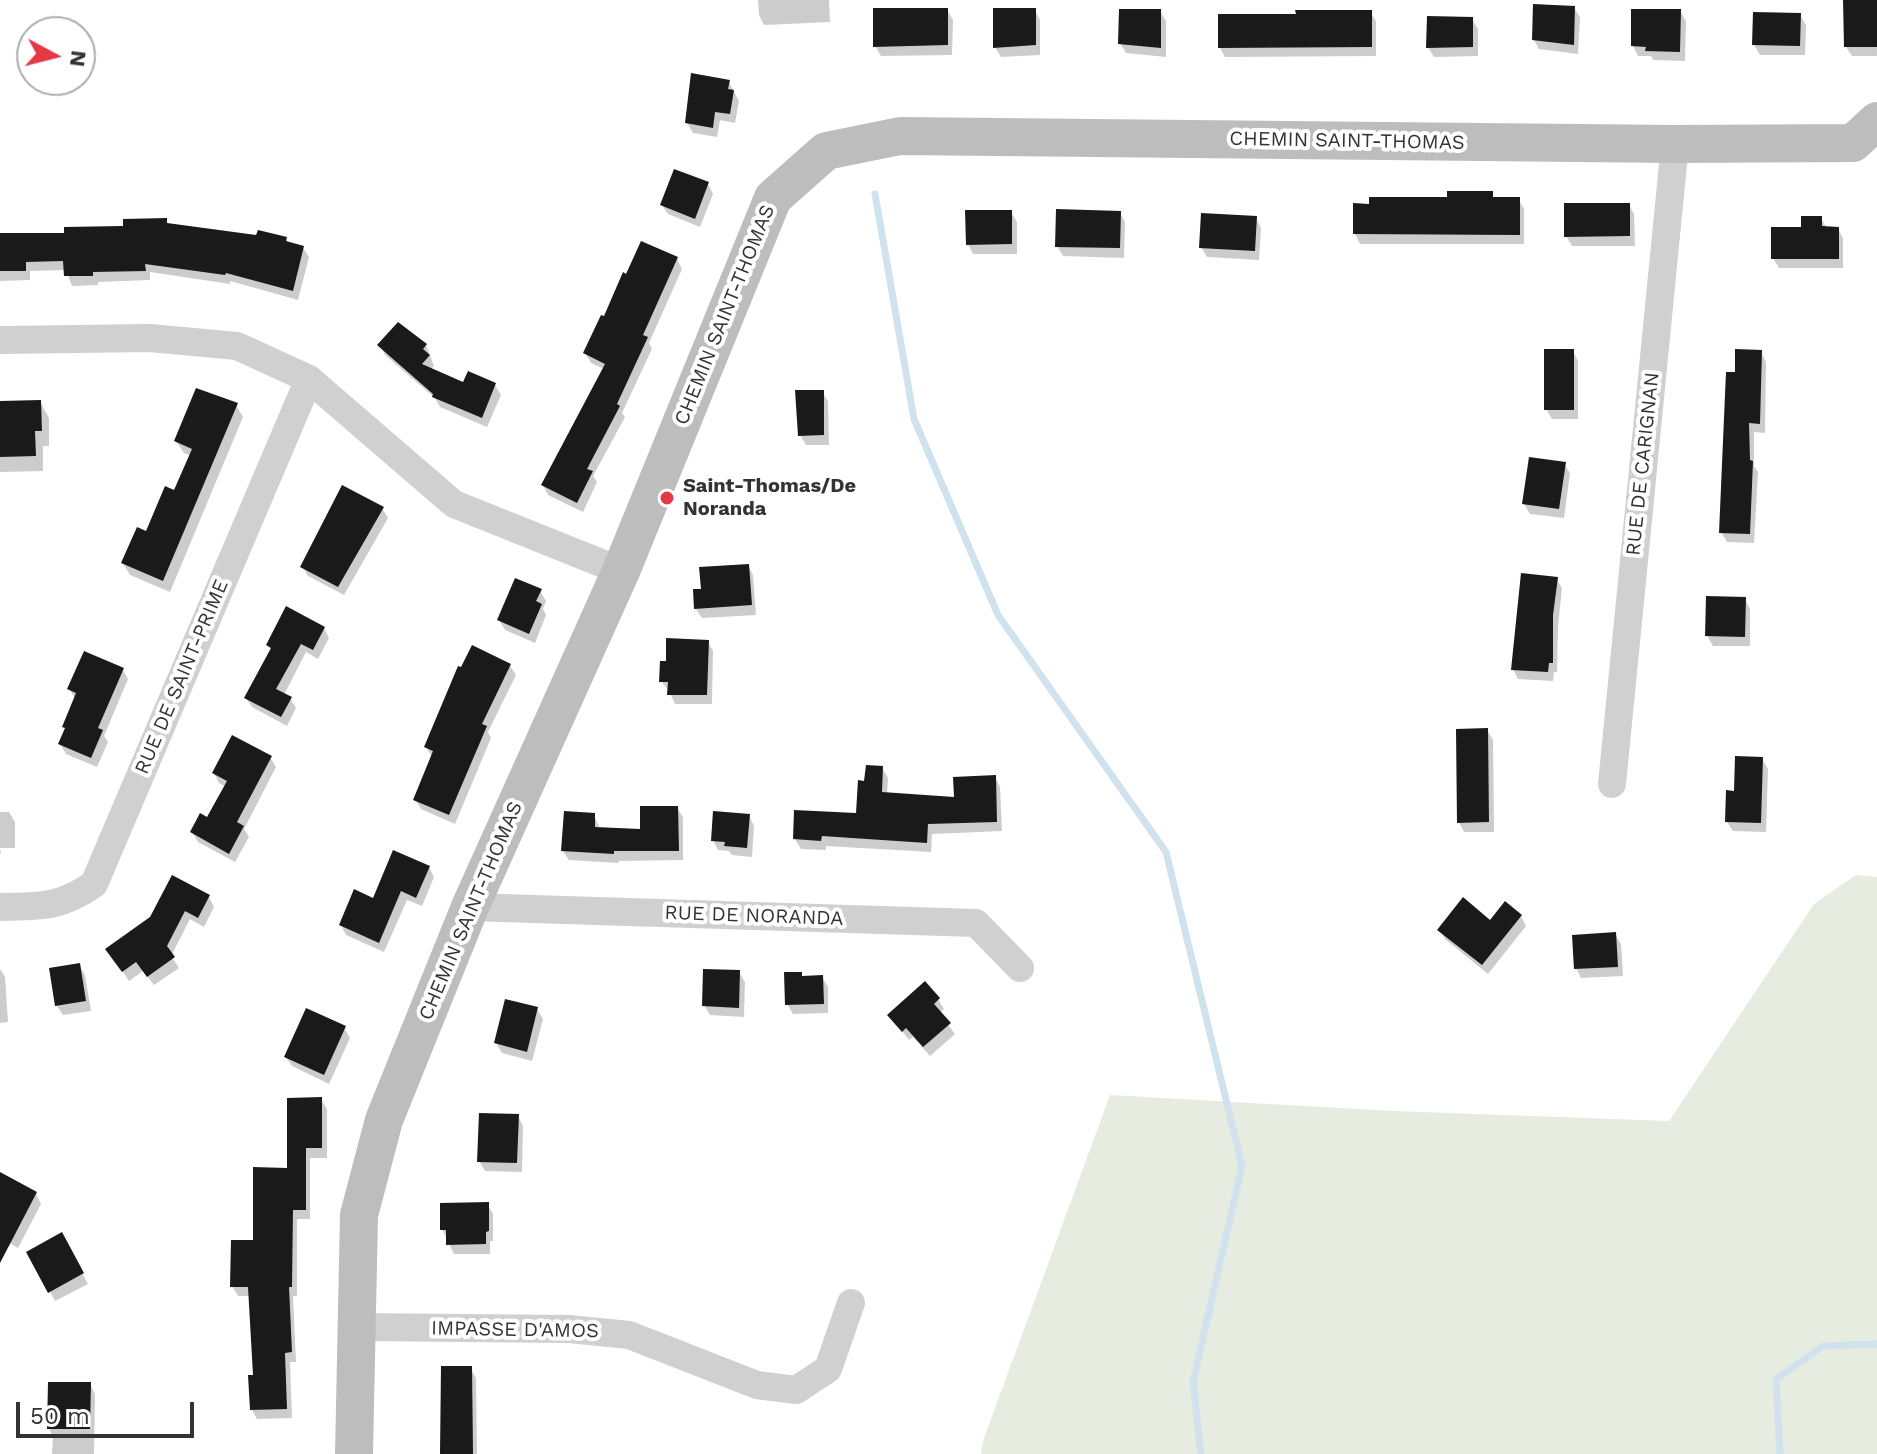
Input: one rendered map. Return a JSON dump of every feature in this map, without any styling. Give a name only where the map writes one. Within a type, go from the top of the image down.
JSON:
[{"type":"street","name":"CHEMIN SAINT-THOMAS","points":[[354,1454],[359,1215],[384,1120],[470,907],[621,571],[773,198],[826,151],[900,136],[1853,143],[1877,121]]},
{"type":"street","name":"RUE DE CARIGNAN","points":[[1612,784],[1675,144]]},
{"type":"street","points":[[0,340],[150,338],[237,346],[309,379],[454,504],[621,571]]},
{"type":"street","name":"RUE DE SAINT-PRIME","points":[[0,907],[50,906],[74,898],[94,884],[309,379]]},
{"type":"street","name":"RUE DE NORANDA","points":[[470,907],[976,923],[1020,968]]},
{"type":"street","name":"IMPASSE D'AMOS","points":[[357,1327],[569,1329],[629,1335],[757,1385],[796,1390],[828,1369],[851,1303]]},
{"type":"shaded area","points":[[1856,875],[1877,877],[1877,1454],[981,1454],[983,1441],[1110,1095],[1393,1111],[1669,1121],[1814,904]]},
{"type":"building","points":[[1843,0],[1877,0],[1877,47],[1844,47]]},
{"type":"building","points":[[1533,4],[1575,6],[1574,45],[1532,40]]},
{"type":"building","points":[[873,8],[948,8],[948,45],[873,47]]},
{"type":"building","points":[[993,8],[1036,8],[1036,45],[993,48]]},
{"type":"building","points":[[1119,9],[1161,9],[1161,48],[1118,44]]},
{"type":"building","points":[[1631,9],[1681,9],[1680,52],[1645,51],[1646,47],[1631,46]]},
{"type":"building","points":[[1295,10],[1372,10],[1372,47],[1218,48],[1218,14],[1296,14]]},
{"type":"building","points":[[1753,12],[1801,13],[1800,46],[1752,45]]},
{"type":"building","points":[[1427,16],[1473,17],[1473,47],[1426,48]]},
{"type":"building","points":[[691,73],[730,80],[728,89],[734,90],[730,114],[715,112],[713,128],[685,123]]},
{"type":"building","points":[[674,169],[709,182],[695,219],[660,205]]},
{"type":"building","points":[[1447,191],[1493,191],[1493,197],[1520,197],[1520,235],[1353,234],[1353,203],[1369,204],[1369,197],[1447,197]]},
{"type":"building","points":[[1564,203],[1630,203],[1630,236],[1564,237]]},
{"type":"building","points":[[1056,209],[1121,211],[1120,248],[1055,247]]},
{"type":"building","points":[[965,210],[1012,210],[1012,244],[966,245]]},
{"type":"building","points":[[1201,213],[1257,216],[1255,251],[1199,248]]},
{"type":"building","points":[[1801,216],[1822,216],[1822,226],[1839,227],[1839,259],[1771,259],[1771,227],[1801,227]]},
{"type":"building","points":[[167,218],[167,223],[256,235],[258,230],[287,237],[286,241],[304,246],[293,291],[226,273],[145,264],[146,271],[93,272],[93,276],[64,276],[63,261],[26,262],[26,271],[0,271],[0,233],[64,233],[64,227],[123,226],[123,219]]},
{"type":"building","points":[[641,241],[678,257],[643,335],[648,337],[617,404],[620,406],[587,469],[593,471],[577,503],[541,485],[605,364],[583,353]]},
{"type":"building","points":[[398,322],[427,344],[423,349],[430,355],[422,364],[463,382],[468,371],[496,383],[482,418],[432,397],[433,394],[377,345]]},
{"type":"building","points":[[1544,349],[1574,349],[1574,410],[1544,410]]},
{"type":"building","points":[[1735,349],[1762,350],[1760,424],[1749,423],[1750,460],[1753,461],[1750,534],[1719,533],[1726,372],[1735,372]]},
{"type":"building","points":[[196,388],[238,403],[163,581],[121,563],[137,527],[146,531],[165,486],[174,490],[192,449],[174,441]]},
{"type":"building","points":[[795,390],[824,390],[824,435],[798,436]]},
{"type":"building","points":[[41,400],[42,431],[35,431],[36,456],[0,457],[0,401]]},
{"type":"building","points":[[1529,457],[1566,462],[1559,509],[1522,504]]},
{"type":"building","points":[[342,485],[384,507],[338,587],[300,567]]},
{"type":"building","points":[[749,564],[752,605],[694,609],[693,589],[701,589],[699,567]]},
{"type":"building","points":[[1521,573],[1558,577],[1553,615],[1553,663],[1549,663],[1548,672],[1511,670]]},
{"type":"building","points":[[515,578],[542,589],[536,601],[542,604],[529,634],[497,620]]},
{"type":"building","points":[[1706,596],[1746,597],[1745,637],[1705,636]]},
{"type":"building","points":[[286,606],[325,627],[313,650],[301,644],[276,689],[292,697],[281,717],[244,698],[271,648],[266,645]]},
{"type":"building","points":[[666,638],[709,640],[707,695],[667,695],[668,682],[659,682],[660,661],[666,661]]},
{"type":"building","points":[[472,645],[511,664],[482,724],[487,726],[449,815],[413,800],[433,751],[424,747],[458,666],[461,667]]},
{"type":"building","points":[[84,651],[124,668],[98,728],[103,730],[91,758],[58,744],[76,693],[67,689]]},
{"type":"building","points":[[1488,728],[1489,822],[1457,823],[1456,729]]},
{"type":"building","points":[[232,735],[272,756],[237,822],[244,826],[229,854],[190,832],[200,813],[207,817],[227,781],[212,773]]},
{"type":"building","points":[[1735,756],[1763,757],[1761,823],[1725,822],[1726,790],[1734,791]]},
{"type":"building","points":[[866,765],[883,766],[882,792],[954,797],[953,777],[996,775],[997,822],[928,824],[927,843],[822,836],[821,841],[793,839],[794,810],[856,813],[858,780],[864,781]]},
{"type":"building","points":[[640,806],[678,806],[679,851],[614,851],[614,854],[561,851],[564,811],[595,813],[595,827],[640,829]]},
{"type":"building","points":[[713,811],[750,814],[747,848],[724,846],[725,842],[711,841]]},
{"type":"building","points":[[393,850],[430,866],[416,898],[401,891],[379,943],[339,925],[354,889],[373,898]]},
{"type":"building","points":[[172,875],[210,895],[198,918],[185,911],[167,946],[175,957],[147,977],[136,962],[122,972],[105,949],[150,917]]},
{"type":"building","points":[[1463,897],[1490,920],[1505,901],[1522,915],[1482,965],[1437,930]]},
{"type":"building","points":[[1616,932],[1618,967],[1574,969],[1572,935]]},
{"type":"building","points":[[80,963],[86,1001],[55,1006],[49,968]]},
{"type":"building","points":[[703,969],[740,970],[739,1008],[702,1006]]},
{"type":"building","points":[[784,972],[802,972],[802,976],[823,975],[824,1004],[785,1005]]},
{"type":"building","points":[[925,981],[940,998],[934,1004],[951,1023],[923,1047],[906,1028],[902,1032],[887,1015]]},
{"type":"building","points":[[505,999],[538,1007],[527,1052],[494,1043]]},
{"type":"building","points":[[306,1008],[346,1026],[324,1075],[284,1057]]},
{"type":"building","points":[[322,1097],[322,1148],[306,1148],[306,1210],[293,1210],[292,1287],[289,1287],[292,1352],[285,1353],[287,1409],[250,1410],[248,1375],[253,1375],[248,1287],[230,1287],[231,1240],[253,1240],[253,1167],[287,1168],[287,1098]]},
{"type":"building","points":[[479,1113],[519,1114],[517,1163],[477,1162]]},
{"type":"building","points":[[0,1172],[37,1192],[0,1263]]},
{"type":"building","points":[[489,1202],[486,1244],[446,1245],[446,1230],[440,1230],[440,1203]]},
{"type":"building","points":[[62,1232],[84,1273],[48,1293],[26,1252]]},
{"type":"building","points":[[441,1366],[472,1366],[473,1454],[440,1454]]},
{"type":"building","points":[[48,1382],[91,1382],[90,1429],[47,1429]]},
{"type":"waterway","points":[[875,194],[914,419],[998,615],[1166,852],[1242,1166],[1193,1382],[1201,1454]]},
{"type":"waterway","points":[[1780,1454],[1776,1379],[1823,1346],[1877,1344]]},
{"type":"place","name":"Saint-Thomas/De Noranda","points":[[667,498]]}]
